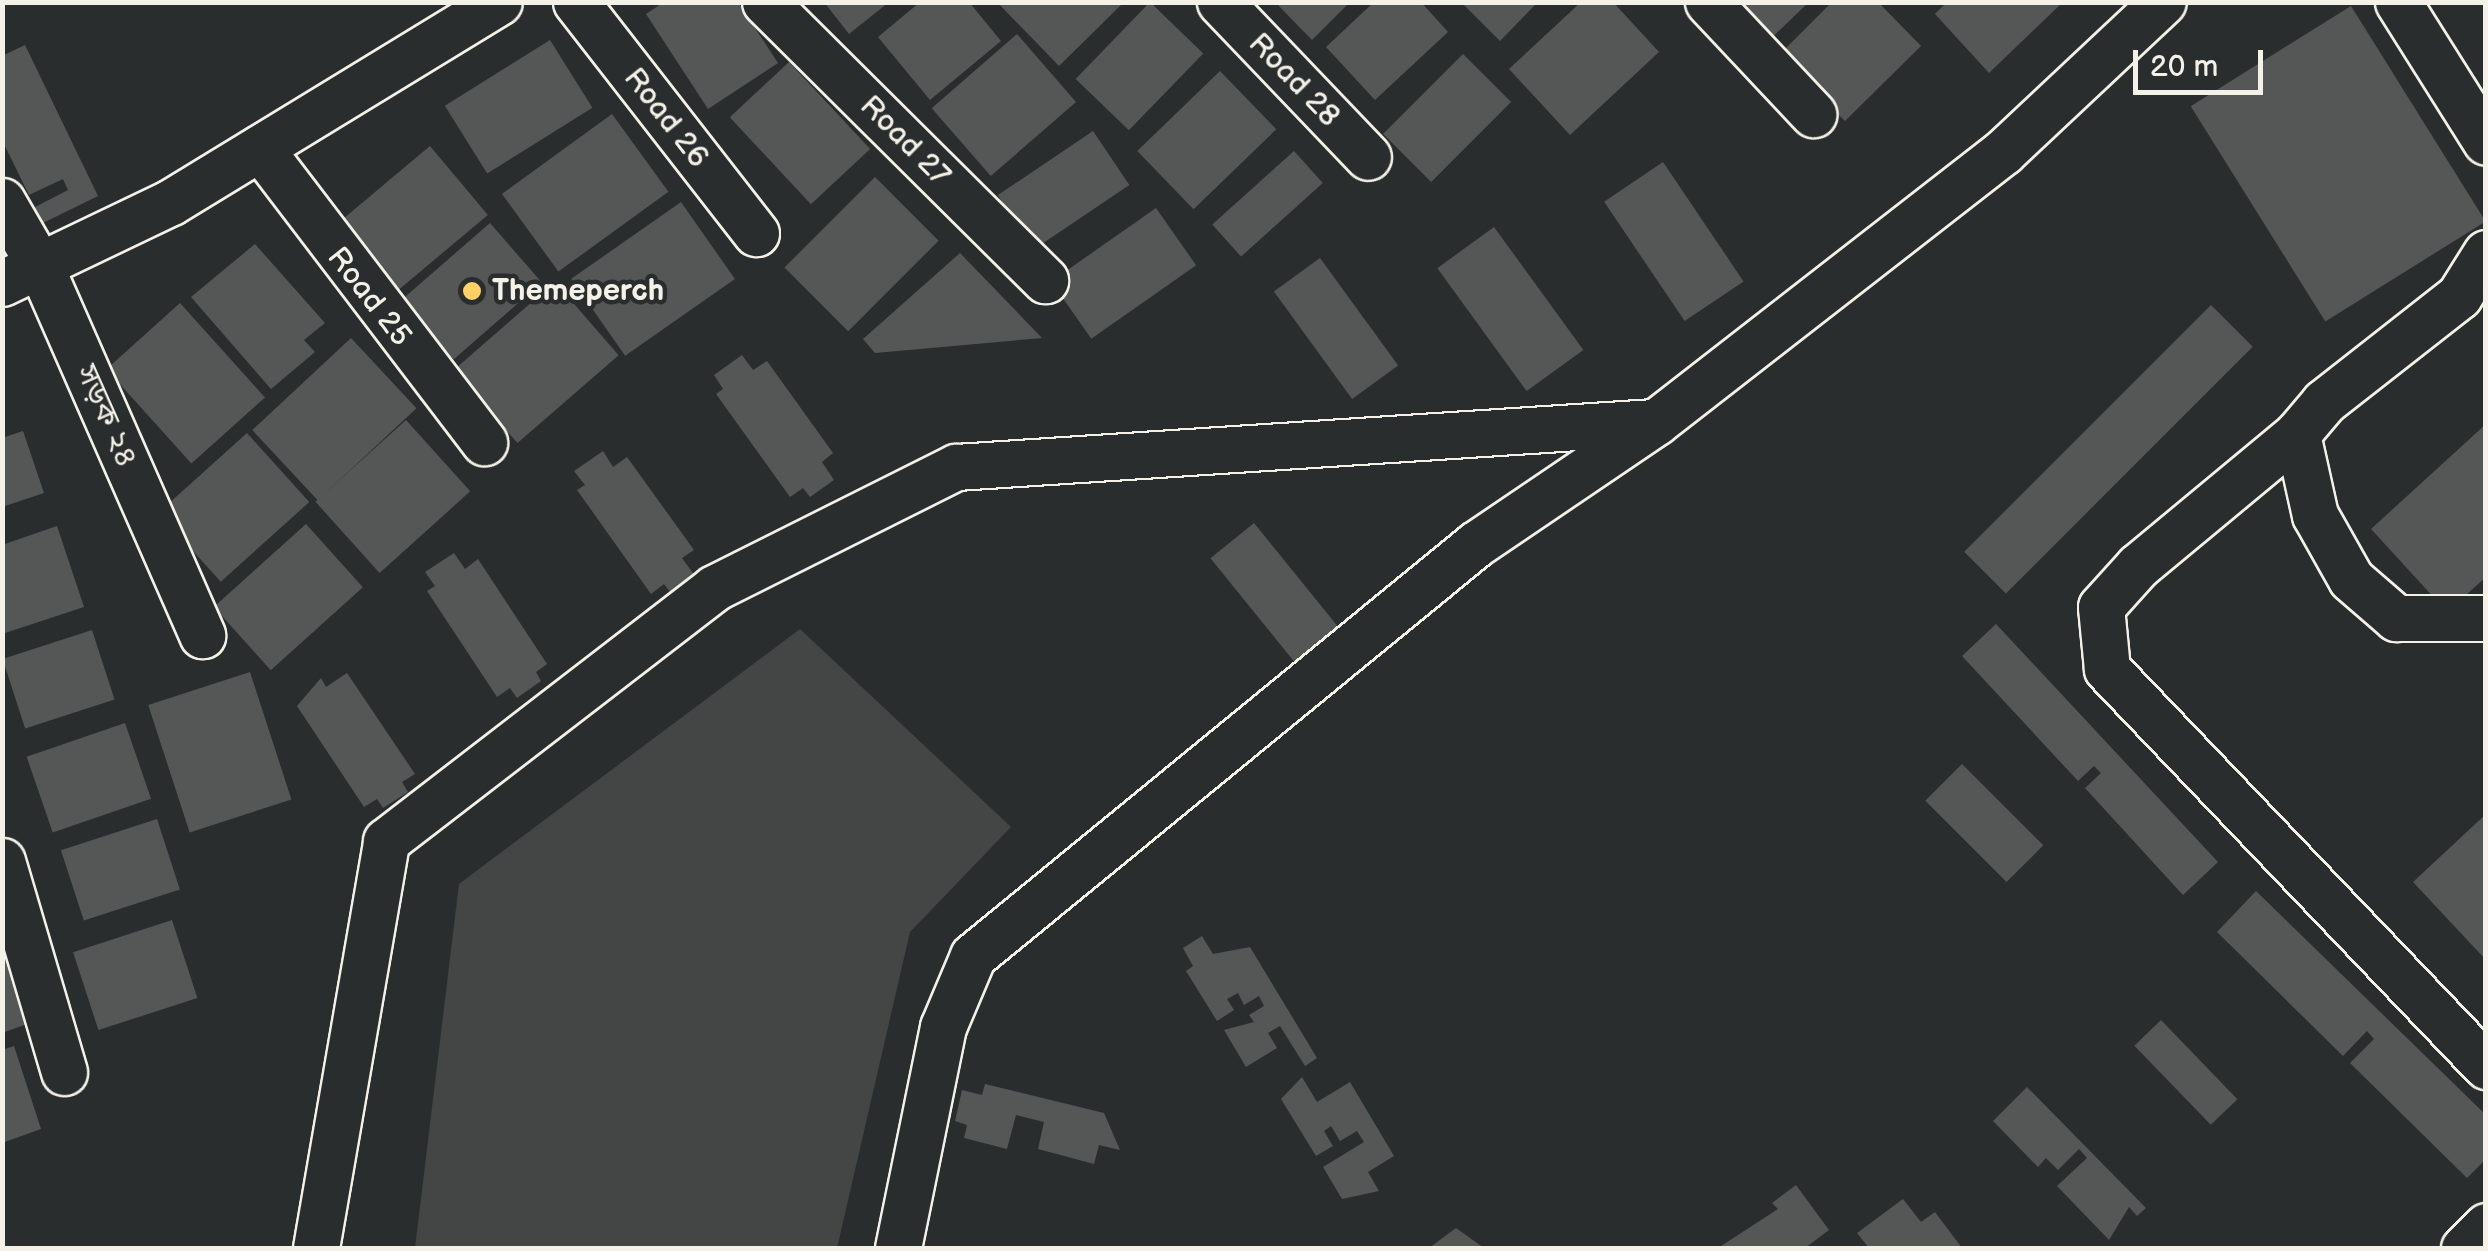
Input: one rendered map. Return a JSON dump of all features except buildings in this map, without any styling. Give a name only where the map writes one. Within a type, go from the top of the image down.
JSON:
[{"type":"street","points":[[22,276],[260,148],[499,2]]},
{"type":"street","name":"Road 26","points":[[576,2],[756,233]]},
{"type":"street","name":"Road 27","points":[[765,2],[1045,280]]},
{"type":"street","name":"Road 28","points":[[1220,2],[1368,157]]},
{"type":"street","points":[[1708,2],[1813,114]]},
{"type":"street","points":[[898,1248],[942,1027],[974,956],[1476,544],[1656,422],[2003,152],[2162,2]]},
{"type":"street","points":[[2398,2],[2486,142]]},
{"type":"street","name":"Road 25","points":[[260,148],[484,442]]},
{"type":"street","name":"সড়ক ২৪","points":[[2,200],[22,276],[202,635]]},
{"type":"street","points":[[2486,253],[2459,296],[2324,402],[2297,434],[2138,566],[2101,608],[2108,669],[2486,1066]]},
{"type":"street","points":[[316,1248],[386,841],[714,588],[956,467],[1656,422]]},
{"type":"street","points":[[2297,434],[2315,514],[2350,578],[2396,618],[2486,618]]},
{"type":"street","points":[[2,861],[64,1072]]},
{"type":"street","points":[[2464,1248],[2486,1226]]},
{"type":"shaded area","points":[[800,629],[1011,827],[910,932],[837,1248],[415,1248],[459,884]]},
{"type":"place","name":"Themeperch","points":[[472,291]]}]
